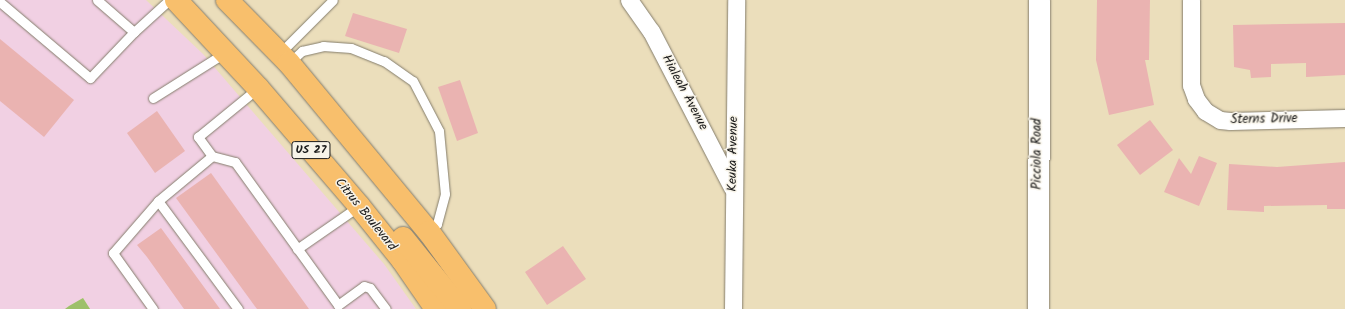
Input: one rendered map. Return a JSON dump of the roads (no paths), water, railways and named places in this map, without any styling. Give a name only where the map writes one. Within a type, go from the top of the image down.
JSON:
[{"type":"highway","name":"Citrus Boulevard","points":[[176,0],[258,88],[359,206],[403,261],[436,309]]},
{"type":"highway","name":"US 27","points":[[227,0],[284,59],[429,232],[485,309]]},
{"type":"highway","points":[[328,170],[383,213],[460,309]]},
{"type":"street","name":"Hialeah Avenue","points":[[629,0],[651,31],[733,189]]},
{"type":"street","name":"Keuka Avenue","points":[[733,309],[736,0]]},
{"type":"street","name":"Picciola Road","points":[[1038,0],[1038,309]]},
{"type":"street","name":"Sterns Drive","points":[[1191,0],[1191,85],[1196,99],[1205,110],[1220,120],[1230,121],[1345,118]]},
{"type":"lane","points":[[97,0],[134,32]]},
{"type":"lane","points":[[0,2],[90,78],[134,32],[169,0]]},
{"type":"lane","points":[[284,59],[333,0]]},
{"type":"lane","points":[[284,59],[302,50],[323,46],[351,48],[384,61],[412,81],[439,131],[445,194],[437,224],[429,232]]},
{"type":"lane","points":[[153,98],[226,52]]},
{"type":"lane","points":[[258,88],[198,137],[212,156],[235,162],[338,305],[364,286],[370,288],[386,309]]},
{"type":"lane","points":[[154,309],[113,253],[158,201],[212,156]]},
{"type":"lane","points":[[158,201],[238,309]]},
{"type":"lane","points":[[297,248],[359,206]]}]
